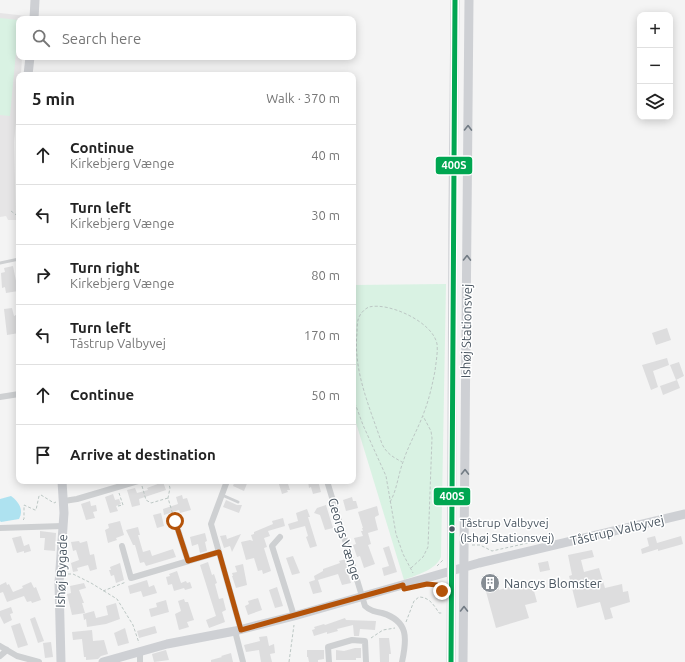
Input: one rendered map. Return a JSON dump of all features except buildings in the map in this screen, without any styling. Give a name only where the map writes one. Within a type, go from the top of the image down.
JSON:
[{"type":"main road","points":[[34,16],[35,0]]},
{"type":"main road","name":"Ishøj Stationsvej","points":[[451,662],[452,210],[455,0]]},
{"type":"main road","name":"Ishøj Stationsvej","points":[[463,662],[469,0]]},
{"type":"main road","points":[[28,72],[30,60]]},
{"type":"main road","name":"Ishøj Bygade","points":[[61,662],[59,573],[64,501],[62,484]]},
{"type":"main road","name":"Tåstrup Valbyvej","points":[[103,662],[167,644],[238,631],[451,571],[685,514]]},
{"type":"street","points":[[0,397],[16,394]]},
{"type":"street","points":[[64,501],[77,499],[131,484]]},
{"type":"street","points":[[226,484],[211,524],[238,631],[243,662]]},
{"type":"street","name":"Georgs Vænge","points":[[328,484],[362,597]]},
{"type":"street","points":[[175,521],[188,561]]},
{"type":"street","points":[[0,528],[63,526]]},
{"type":"street","points":[[280,537],[272,546],[294,616]]},
{"type":"street","points":[[122,546],[132,578],[219,552]]},
{"type":"street","points":[[362,597],[365,606],[369,610],[390,616],[397,620],[407,633],[402,662]]},
{"type":"street","points":[[329,662],[328,647],[352,640],[366,641],[366,662]]},
{"type":"street","points":[[0,646],[18,656],[39,662]]},
{"type":"street","points":[[0,656],[7,650]]},
{"type":"street","points":[[140,651],[140,662]]},
{"type":"lane","points":[[0,263],[16,260]]},
{"type":"lane","points":[[222,495],[238,502]]},
{"type":"path","points":[[10,211],[16,215]]},
{"type":"path","points":[[390,503],[394,495],[402,462],[423,415],[431,392],[437,345],[432,334],[423,324],[412,316],[382,307],[370,307],[363,311],[358,320],[356,344],[358,366],[385,451],[390,456],[402,462]]},
{"type":"path","points":[[356,406],[386,476],[396,534],[414,577]]},
{"type":"path","points":[[410,569],[423,557],[428,547],[432,438],[431,431],[423,415]]},
{"type":"path","points":[[140,484],[146,500],[151,502],[168,498]]},
{"type":"path","points":[[169,484],[170,488],[168,498],[175,521]]},
{"type":"path","points":[[118,487],[123,505],[118,506]]},
{"type":"path","points":[[22,521],[24,519],[24,505],[36,510],[38,498],[41,495],[54,503],[64,501]]},
{"type":"path","points":[[464,548],[471,545],[480,545],[492,550],[546,538]]},
{"type":"path","points":[[437,567],[444,560]]},
{"type":"path","points":[[59,573],[73,574],[92,583],[117,599],[133,625],[140,651]]},
{"type":"path","points":[[103,591],[127,582],[132,578]]},
{"type":"path","points":[[432,584],[437,585],[442,591],[444,601]]},
{"type":"path","points":[[366,641],[383,630],[402,626],[410,614],[414,601],[419,598],[426,599],[432,603],[439,613],[444,613]]},
{"type":"path","points":[[289,662],[294,616]]},
{"type":"shaded area","points":[[0,13],[27,16],[16,16],[16,60],[22,60],[21,72],[16,72],[16,122],[14,142],[16,220],[8,220],[6,216],[0,217]]},
{"type":"green space","points":[[0,18],[16,20],[16,52],[10,116],[0,115]]},
{"type":"green space","points":[[446,284],[441,557],[430,569],[404,580],[356,423],[356,285]]},
{"type":"water","points":[[11,496],[20,506],[21,512],[19,519],[1,522],[0,499]]},
{"type":"transit line","name":"400S","points":[[451,662],[455,0]]},
{"type":"place","name":"Tåstrup Valbyvej (Ishøj Stationsvej)","points":[[452,529]]},
{"type":"place","name":"Nancys Blomster","points":[[490,583]]},
{"type":"route","points":[[175,521],[188,561],[219,552],[241,630],[403,585],[404,589],[427,584],[437,585],[442,591]]}]
